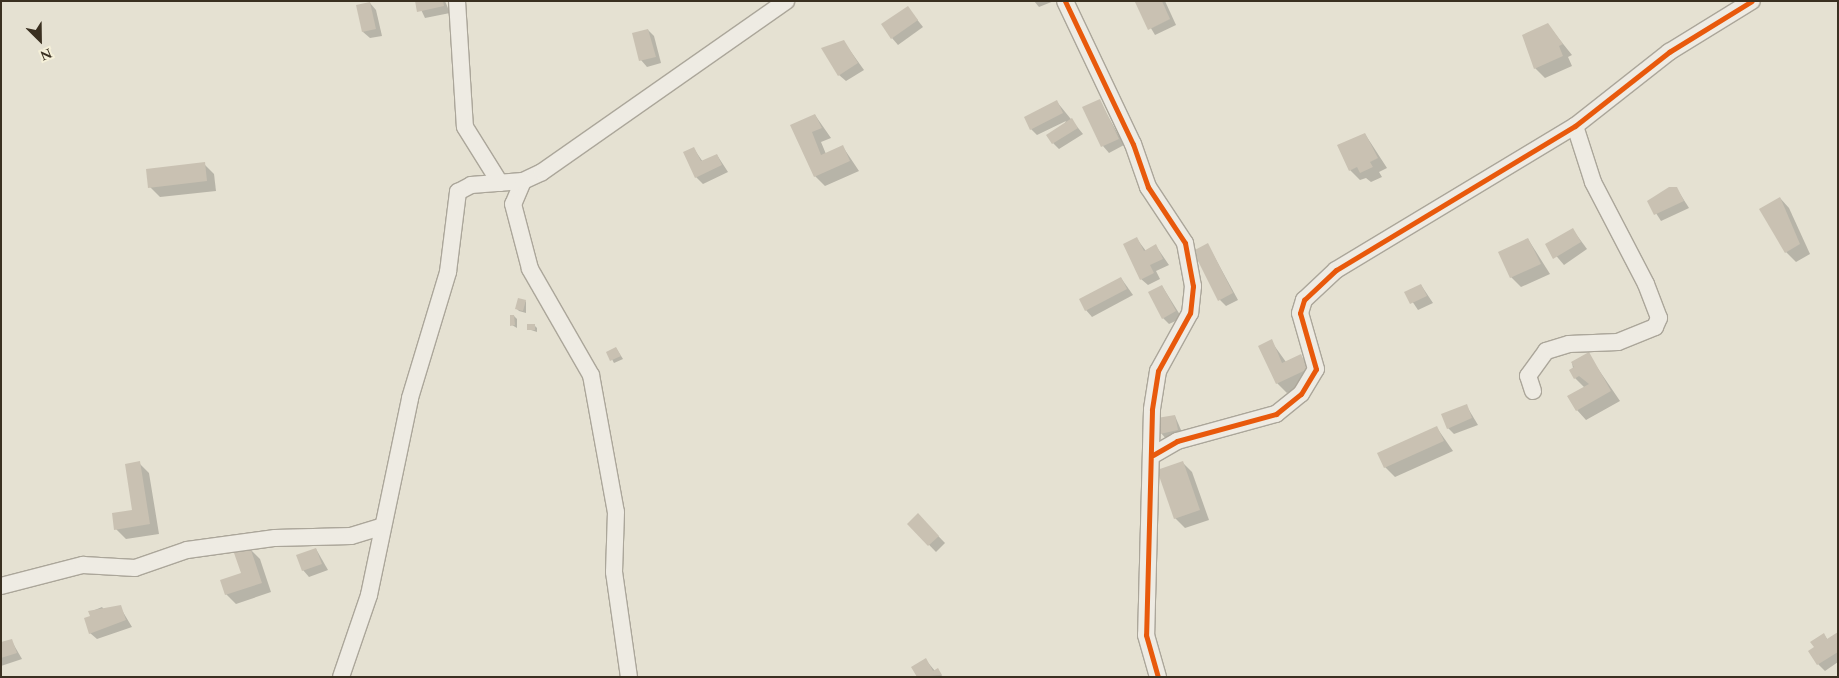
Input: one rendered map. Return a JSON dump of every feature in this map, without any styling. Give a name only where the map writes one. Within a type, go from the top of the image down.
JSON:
[{"type":"street","points":[[457,1],[465,127],[500,183]]},
{"type":"street","points":[[341,677],[369,595],[380,527],[410,398],[448,272],[458,192],[470,185],[523,181],[580,150],[786,1]]},
{"type":"street","points":[[1065,1],[1133,144],[1148,188],[1164,206],[1187,251],[1193,286],[1190,313],[1158,371],[1152,410],[1146,635],[1158,677]]},
{"type":"street","points":[[1152,455],[1176,441],[1276,414],[1301,394],[1316,369],[1300,313],[1304,300],[1336,270],[1575,126],[1669,52],[1752,1]]},
{"type":"street","points":[[1533,391],[1528,376],[1546,351],[1569,344],[1618,342],[1655,327],[1659,318],[1646,284],[1594,182],[1575,126]]},
{"type":"street","points":[[523,181],[513,204],[530,269],[591,375],[616,512],[614,572],[629,677]]},
{"type":"street","points":[[1,586],[83,565],[135,568],[187,550],[274,538],[351,536],[380,527]]},
{"type":"building","points":[[415,1],[443,1],[444,6],[417,12]]},
{"type":"building","points":[[1162,1],[1170,19],[1148,30],[1135,2]]},
{"type":"building","points":[[370,2],[376,29],[362,32],[356,5]]},
{"type":"building","points":[[908,6],[918,20],[891,39],[881,24]]},
{"type":"building","points":[[1548,23],[1563,44],[1559,46],[1563,56],[1534,69],[1522,35]]},
{"type":"building","points":[[648,29],[656,57],[639,61],[632,33]]},
{"type":"building","points":[[844,40],[858,63],[838,76],[821,48]]},
{"type":"building","points":[[1100,99],[1119,139],[1101,147],[1082,107]]},
{"type":"building","points":[[1057,100],[1063,113],[1030,130],[1024,117]]},
{"type":"building","points":[[815,114],[822,128],[812,132],[821,155],[843,145],[850,161],[814,177],[790,125]]},
{"type":"building","points":[[1072,118],[1078,128],[1052,144],[1046,135]]},
{"type":"building","points":[[1365,133],[1378,158],[1370,162],[1373,167],[1360,173],[1357,167],[1349,171],[1337,145]]},
{"type":"building","points":[[694,147],[701,161],[717,154],[722,165],[695,178],[683,152]]},
{"type":"building","points":[[205,162],[207,181],[148,188],[146,169]]},
{"type":"building","points":[[1669,187],[1677,187],[1684,201],[1654,215],[1647,201]]},
{"type":"building","points":[[1780,197],[1800,244],[1785,253],[1759,209]]},
{"type":"building","points":[[1573,228],[1581,242],[1553,259],[1545,244]]},
{"type":"building","points":[[1137,237],[1144,251],[1156,244],[1163,259],[1150,265],[1154,273],[1140,280],[1123,244]]},
{"type":"building","points":[[1528,238],[1541,264],[1510,278],[1498,252]]},
{"type":"building","points":[[1208,243],[1233,293],[1218,301],[1193,251]]},
{"type":"building","points":[[1121,277],[1127,289],[1085,311],[1079,299]]},
{"type":"building","points":[[1421,284],[1427,296],[1410,304],[1404,292]]},
{"type":"building","points":[[1162,285],[1176,311],[1162,319],[1148,292]]},
{"type":"building","points":[[518,298],[526,300],[523,311],[515,309]]},
{"type":"building","points":[[510,315],[514,315],[515,325],[510,326]]},
{"type":"building","points":[[527,324],[535,324],[535,330],[527,330]]},
{"type":"building","points":[[1272,339],[1282,363],[1301,354],[1308,369],[1276,384],[1258,346]]},
{"type":"building","points":[[616,347],[621,356],[610,361],[606,352]]},
{"type":"building","points":[[1589,352],[1611,391],[1576,411],[1567,396],[1589,384],[1579,376],[1574,379],[1569,370],[1574,367],[1571,362]]},
{"type":"building","points":[[1467,404],[1472,418],[1447,429],[1441,414]]},
{"type":"building","points":[[1175,415],[1178,430],[1160,434],[1157,418]]},
{"type":"building","points":[[1437,426],[1444,441],[1384,468],[1377,453]]},
{"type":"building","points":[[140,461],[150,524],[114,530],[112,513],[132,510],[125,464]]},
{"type":"building","points":[[1183,461],[1200,510],[1174,519],[1157,470]]},
{"type":"building","points":[[918,513],[939,536],[928,546],[907,524]]},
{"type":"building","points":[[250,547],[262,583],[225,595],[220,580],[241,573],[234,553]]},
{"type":"building","points":[[316,548],[322,564],[302,571],[296,555]]},
{"type":"building","points":[[121,605],[126,620],[89,634],[84,618],[90,616],[88,611]]},
{"type":"building","points":[[1838,632],[1838,652],[1817,665],[1808,651],[1814,647],[1810,642],[1824,633],[1827,639]]},
{"type":"building","points":[[12,639],[17,653],[1,658],[1,642]]},
{"type":"building","points":[[926,658],[933,671],[938,668],[942,675],[917,677],[911,667]]},
{"type":"cycle path","points":[[1065,1],[1133,144],[1148,187],[1185,243],[1193,286],[1190,313],[1158,371],[1152,410],[1146,635],[1158,677]]},
{"type":"cycle path","points":[[1153,455],[1177,441],[1276,414],[1301,394],[1316,369],[1300,313],[1304,300],[1336,270],[1575,126],[1669,52],[1752,1]]}]
